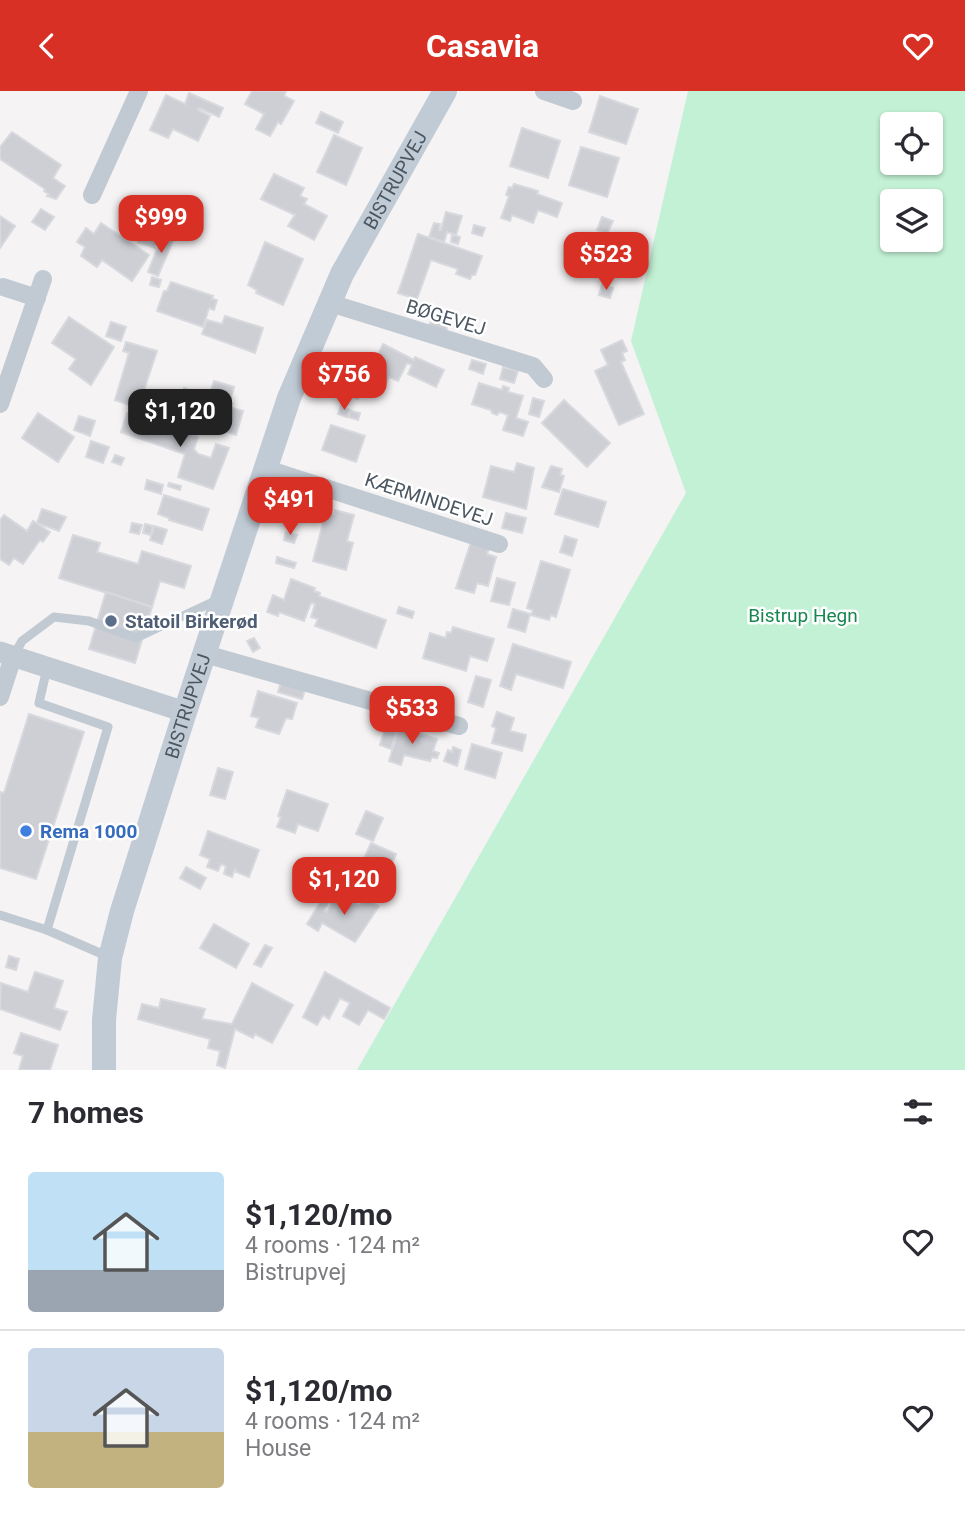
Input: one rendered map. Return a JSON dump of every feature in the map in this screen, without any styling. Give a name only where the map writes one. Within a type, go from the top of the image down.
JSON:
[{"type":"main road","name":"BISTRUPVEJ","points":[[104,1070],[104,1020],[110,958],[133,870],[289,398],[342,274],[445,91]]},
{"type":"street","points":[[92,195],[139,91]]},
{"type":"street","points":[[544,91],[573,100]]},
{"type":"street","points":[[0,404],[43,279]]},
{"type":"street","points":[[3,287],[37,298]]},
{"type":"street","name":"BØGEVEJ","points":[[330,303],[533,366],[544,379]]},
{"type":"street","name":"KÆRMINDEVEJ","points":[[267,470],[499,544]]},
{"type":"street","points":[[205,654],[459,726]]},
{"type":"street","points":[[0,697],[7,655],[185,712]]},
{"type":"lane","points":[[7,655],[54,617],[89,621],[136,638],[225,596]]},
{"type":"lane","points":[[47,668],[39,703],[108,727],[47,930]]},
{"type":"lane","points":[[0,915],[47,930],[110,958]]},
{"type":"green space","name":"Bistrup Hegn","points":[[688,91],[965,91],[965,1070],[357,1070],[686,493],[631,341]]},
{"type":"building","points":[[252,91],[286,91],[284,96],[294,101],[281,124],[278,122],[270,136],[256,129],[264,114],[245,104]]},
{"type":"building","points":[[189,93],[223,108],[219,117],[199,108],[198,110],[210,116],[198,141],[173,129],[168,138],[150,130],[166,95],[185,104]]},
{"type":"building","points":[[600,96],[638,109],[626,144],[589,132]]},
{"type":"building","points":[[321,112],[343,122],[338,133],[316,123]]},
{"type":"building","points":[[522,128],[560,141],[548,178],[510,166]]},
{"type":"building","points":[[12,132],[61,165],[53,178],[65,186],[56,199],[47,196],[49,194],[45,189],[0,159],[0,147]]},
{"type":"building","points":[[334,135],[362,148],[346,185],[317,172]]},
{"type":"building","points":[[581,147],[619,158],[607,197],[569,185]]},
{"type":"building","points":[[274,174],[304,188],[300,196],[307,199],[304,204],[327,216],[314,240],[288,226],[295,215],[261,199]]},
{"type":"building","points":[[514,184],[538,191],[537,194],[562,203],[557,217],[538,210],[533,223],[512,215],[510,221],[501,218],[509,196],[506,195],[509,187],[512,188]]},
{"type":"building","points":[[41,209],[54,217],[45,230],[32,222]]},
{"type":"building","points":[[446,212],[462,216],[456,235],[447,232],[444,242],[429,237],[434,223],[440,224],[441,230]]},
{"type":"building","points":[[0,216],[15,226],[0,248]]},
{"type":"building","points":[[602,217],[613,221],[607,234],[597,230]]},
{"type":"building","points":[[101,223],[149,255],[132,281],[102,260],[97,267],[81,256],[85,247],[77,242],[86,228],[94,234]]},
{"type":"building","points":[[474,225],[485,228],[482,236],[472,233]]},
{"type":"building","points":[[142,228],[158,233],[155,248],[138,242]]},
{"type":"building","points":[[163,234],[174,238],[158,276],[148,272]]},
{"type":"building","points":[[418,234],[482,256],[475,275],[470,279],[456,274],[458,269],[431,260],[417,299],[398,293]]},
{"type":"building","points":[[452,235],[460,237],[458,244],[451,242]]},
{"type":"building","points":[[265,242],[303,259],[283,305],[256,293],[257,290],[248,285]]},
{"type":"building","points":[[152,277],[161,280],[159,287],[150,285]]},
{"type":"building","points":[[171,282],[213,296],[212,299],[217,300],[214,310],[209,308],[203,327],[157,311],[164,291],[167,291]]},
{"type":"building","points":[[602,285],[613,288],[610,298],[599,295]]},
{"type":"building","points":[[434,312],[451,316],[445,334],[428,329]]},
{"type":"building","points":[[225,316],[263,328],[255,353],[202,334],[207,320],[222,324]]},
{"type":"building","points":[[69,317],[114,347],[91,385],[69,369],[76,359],[52,343]]},
{"type":"building","points":[[111,322],[126,327],[121,341],[106,336]]},
{"type":"building","points":[[622,340],[627,351],[622,353],[625,360],[621,362],[644,414],[619,425],[595,371],[608,365],[601,350]]},
{"type":"building","points":[[126,342],[157,351],[138,408],[115,400],[129,353],[123,351]]},
{"type":"building","points":[[383,344],[414,360],[415,357],[444,370],[436,387],[408,374],[412,365],[407,363],[398,381],[389,377],[383,389],[373,385],[379,373],[371,369]]},
{"type":"building","points":[[472,360],[486,364],[483,374],[469,369]]},
{"type":"building","points":[[503,367],[518,371],[514,383],[500,379]]},
{"type":"building","points":[[214,381],[234,387],[228,407],[243,411],[236,435],[188,419],[196,396],[208,400]]},
{"type":"building","points":[[479,383],[502,390],[503,386],[509,388],[508,392],[523,396],[516,418],[528,422],[523,436],[503,430],[508,415],[500,412],[497,415],[491,410],[472,404]]},
{"type":"building","points":[[356,386],[363,389],[358,399],[352,397]]},
{"type":"building","points":[[184,388],[191,391],[187,403],[180,400]]},
{"type":"building","points":[[533,398],[544,401],[539,417],[529,414]]},
{"type":"building","points":[[564,400],[610,443],[587,467],[542,423]]},
{"type":"building","points":[[341,406],[350,410],[347,417],[338,414]]},
{"type":"building","points":[[351,411],[360,413],[358,420],[349,417]]},
{"type":"building","points":[[38,413],[74,437],[58,462],[22,438]]},
{"type":"building","points":[[127,413],[198,437],[194,449],[198,454],[211,458],[216,444],[229,448],[213,489],[178,477],[185,454],[121,432]]},
{"type":"building","points":[[79,416],[95,421],[90,436],[74,430]]},
{"type":"building","points":[[331,425],[365,436],[356,462],[322,450]]},
{"type":"building","points":[[91,441],[109,447],[103,463],[86,457]]},
{"type":"building","points":[[115,455],[124,458],[121,465],[112,462]]},
{"type":"building","points":[[517,463],[534,468],[526,509],[483,497],[491,466],[514,472]]},
{"type":"building","points":[[551,466],[562,469],[560,475],[564,476],[559,492],[542,487]]},
{"type":"building","points":[[147,480],[163,485],[161,494],[145,489]]},
{"type":"building","points":[[169,483],[181,486],[180,490],[168,486]]},
{"type":"building","points":[[563,489],[606,502],[598,527],[555,514]]},
{"type":"building","points":[[164,495],[209,509],[202,530],[158,514]]},
{"type":"building","points":[[42,509],[66,517],[59,531],[37,523]]},
{"type":"building","points":[[335,510],[354,515],[347,541],[353,543],[346,570],[313,561],[326,512],[334,514]]},
{"type":"building","points":[[506,513],[526,518],[522,533],[502,528]]},
{"type":"building","points":[[4,515],[27,531],[33,521],[50,532],[43,542],[40,540],[23,564],[14,558],[9,565],[0,559],[0,520]]},
{"type":"building","points":[[132,523],[142,525],[139,534],[130,532]]},
{"type":"building","points":[[145,524],[153,526],[151,535],[143,533]]},
{"type":"building","points":[[154,526],[167,530],[162,544],[150,540]]},
{"type":"building","points":[[286,532],[297,535],[294,543],[284,540]]},
{"type":"building","points":[[73,535],[100,543],[97,552],[138,564],[142,551],[191,566],[184,588],[160,581],[152,607],[59,578]]},
{"type":"building","points":[[565,536],[577,540],[572,556],[560,552]]},
{"type":"building","points":[[471,542],[489,548],[487,554],[496,557],[488,586],[477,583],[474,593],[456,588]]},
{"type":"building","points":[[277,557],[296,563],[294,568],[276,563]]},
{"type":"building","points":[[541,561],[570,570],[556,617],[551,615],[549,620],[531,615],[533,610],[527,608]]},
{"type":"building","points":[[497,578],[515,583],[509,605],[491,601]]},
{"type":"building","points":[[291,579],[315,588],[314,591],[320,593],[319,596],[386,620],[376,648],[315,626],[318,619],[311,617],[315,604],[311,603],[304,621],[279,612],[278,616],[267,612],[273,595],[284,600]]},
{"type":"building","points":[[106,592],[152,607],[135,663],[89,649]]},
{"type":"building","points":[[399,607],[414,612],[412,618],[397,613]]},
{"type":"building","points":[[513,609],[530,614],[525,632],[508,627]]},
{"type":"building","points":[[453,627],[494,639],[487,661],[470,656],[466,671],[423,658],[430,633],[446,638],[447,632],[451,633]]},
{"type":"building","points":[[254,638],[260,648],[253,652],[247,641]]},
{"type":"building","points":[[513,644],[571,662],[563,688],[516,674],[511,690],[500,686]]},
{"type":"building","points":[[476,676],[491,680],[483,707],[468,702]]},
{"type":"building","points":[[281,682],[305,690],[302,699],[278,692]]},
{"type":"building","points":[[258,691],[297,703],[292,719],[286,718],[279,734],[256,727],[259,718],[251,716]]},
{"type":"building","points":[[497,712],[514,718],[510,731],[526,735],[522,751],[492,743],[496,728],[492,726]]},
{"type":"building","name":"Rema 1000","points":[[29,714],[84,732],[36,879],[0,868],[0,792],[4,793]]},
{"type":"building","points":[[387,723],[398,726],[391,749],[380,745]]},
{"type":"building","points":[[400,724],[415,729],[414,732],[437,739],[433,751],[439,753],[437,758],[432,757],[430,761],[404,755],[401,765],[389,761]]},
{"type":"building","points":[[472,744],[502,753],[495,778],[465,769]]},
{"type":"building","points":[[453,747],[461,750],[457,766],[444,761],[448,750],[452,752]]},
{"type":"building","points":[[218,768],[233,772],[225,799],[210,795]]},
{"type":"building","points":[[287,790],[328,804],[318,831],[298,824],[295,833],[277,827]]},
{"type":"building","points":[[366,811],[383,818],[373,841],[356,834]]},
{"type":"building","points":[[208,831],[259,850],[249,877],[236,872],[235,869],[232,877],[224,874],[226,866],[221,864],[218,871],[207,867],[210,859],[200,855]]},
{"type":"building","points":[[371,843],[396,854],[379,893],[359,885],[360,881],[355,878],[358,872],[353,869],[357,861],[362,863]]},
{"type":"building","points":[[186,867],[206,878],[200,889],[180,878]]},
{"type":"building","points":[[337,894],[353,904],[360,905],[364,898],[379,906],[355,942],[322,923],[318,931],[307,924],[323,898],[329,902],[324,911],[327,912]]},
{"type":"building","points":[[214,924],[249,944],[236,968],[200,948]]},
{"type":"building","points":[[265,945],[272,948],[261,967],[254,964]]},
{"type":"building","points":[[9,956],[19,959],[16,970],[6,967]]},
{"type":"building","points":[[35,972],[63,981],[54,1008],[67,1012],[60,1030],[0,1009],[1,983],[28,992]]},
{"type":"building","points":[[325,972],[390,1008],[384,1019],[368,1010],[359,1025],[343,1016],[350,1003],[340,998],[329,1019],[323,1015],[317,1025],[303,1017]]},
{"type":"building","points":[[252,983],[293,1005],[272,1043],[255,1034],[253,1038],[235,1029],[225,1068],[217,1065],[220,1051],[208,1048],[210,1039],[138,1019],[142,1004],[159,1008],[161,999],[205,1009],[202,1019],[232,1024]]},
{"type":"building","points":[[21,1033],[58,1045],[50,1070],[19,1070],[23,1056],[14,1053]]},
{"type":"place","name":"Statoil Birkerød","points":[[111,621]]},
{"type":"place","name":"Rema 1000","points":[[26,831]]}]
